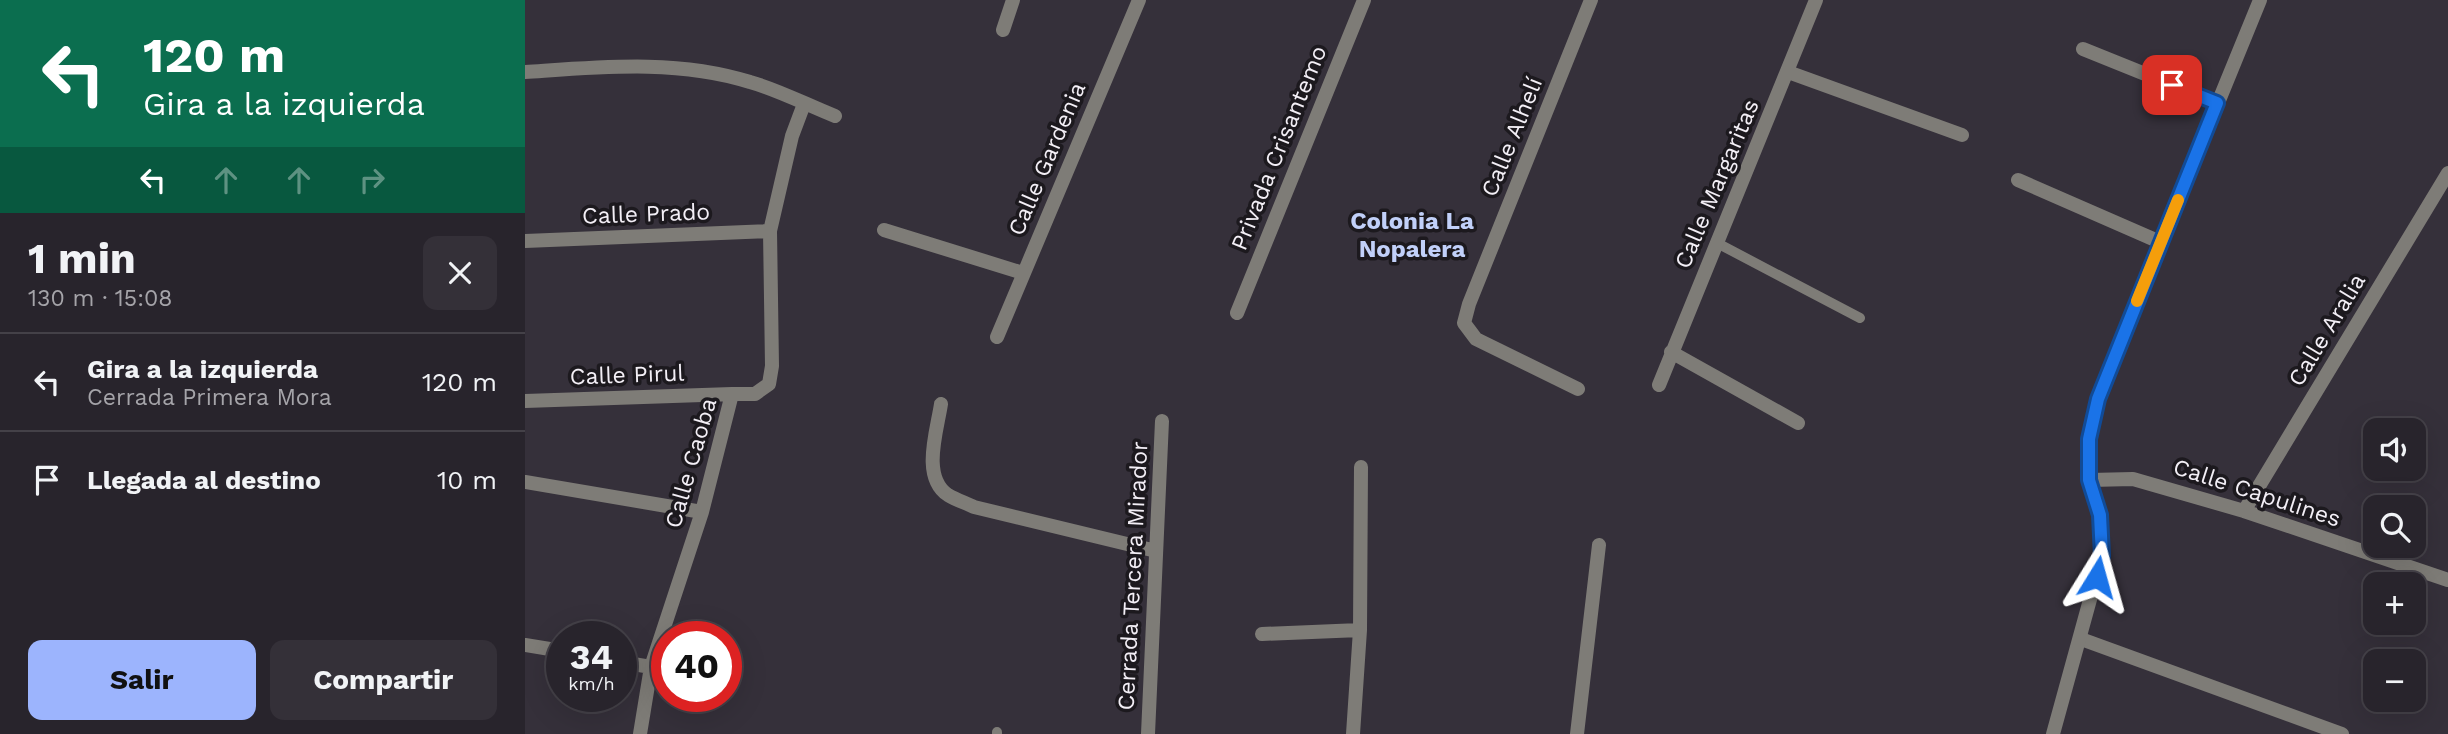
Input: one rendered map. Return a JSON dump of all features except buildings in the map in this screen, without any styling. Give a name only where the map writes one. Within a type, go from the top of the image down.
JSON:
[{"type":"street","points":[[1003,30],[1013,0]]},
{"type":"street","name":"Calle Gardenia","points":[[997,337],[1139,0]]},
{"type":"street","name":"Privada Crisantemo","points":[[1237,313],[1364,0]]},
{"type":"street","name":"Calle Alhelí","points":[[1578,389],[1476,339],[1464,323],[1469,304],[1591,0]]},
{"type":"street","name":"Calle Margaritas","points":[[1658,385],[1816,0]]},
{"type":"street","points":[[2053,734],[2102,556],[2100,515],[2089,480],[2089,439],[2098,399],[2260,0]]},
{"type":"street","points":[[2083,49],[2217,103]]},
{"type":"street","points":[[525,72],[649,66],[704,71],[751,82],[835,116]]},
{"type":"street","points":[[1788,72],[1962,135]]},
{"type":"street","name":"Calle Caoba","points":[[666,621],[702,512],[731,394],[755,394],[769,384],[772,366],[769,231],[792,136],[804,104]]},
{"type":"street","name":"Calle Aralia","points":[[2244,511],[2448,173]]},
{"type":"street","points":[[2018,180],[2160,242]]},
{"type":"street","points":[[884,230],[1023,273]]},
{"type":"street","name":"Calle Prado","points":[[525,241],[769,231]]},
{"type":"street","points":[[1671,352],[1798,423]]},
{"type":"street","name":"Calle Pirul","points":[[525,401],[731,394]]},
{"type":"street","points":[[941,404],[933,462],[935,481],[947,494],[974,507],[1156,551]]},
{"type":"street","name":"Cerrada Tercera Mirador","points":[[1148,734],[1162,421]]},
{"type":"street","points":[[1353,734],[1360,630],[1361,467]]},
{"type":"street","name":"Calle Capulines","points":[[2089,480],[2133,479],[2244,511],[2448,580]]},
{"type":"street","points":[[525,482],[702,512]]},
{"type":"street","points":[[1577,734],[1599,545]]},
{"type":"street","points":[[1262,634],[1360,630]]},
{"type":"street","points":[[2081,639],[2343,734]]},
{"type":"street","points":[[525,645],[546,648]]},
{"type":"street","points":[[637,665],[651,667]]},
{"type":"street","name":"Calle Caoba","points":[[640,734],[651,667]]},
{"type":"lane","points":[[1717,243],[1860,318]]},
{"type":"slow traffic","points":[[2137,301],[2178,200]]},
{"type":"district","name":"Colonia La Nopalera","points":[[1412,235]]},
{"type":"route","points":[[2097,577],[2102,556],[2100,515],[2089,480],[2089,439],[2098,399],[2217,103],[2172,85]]}]
